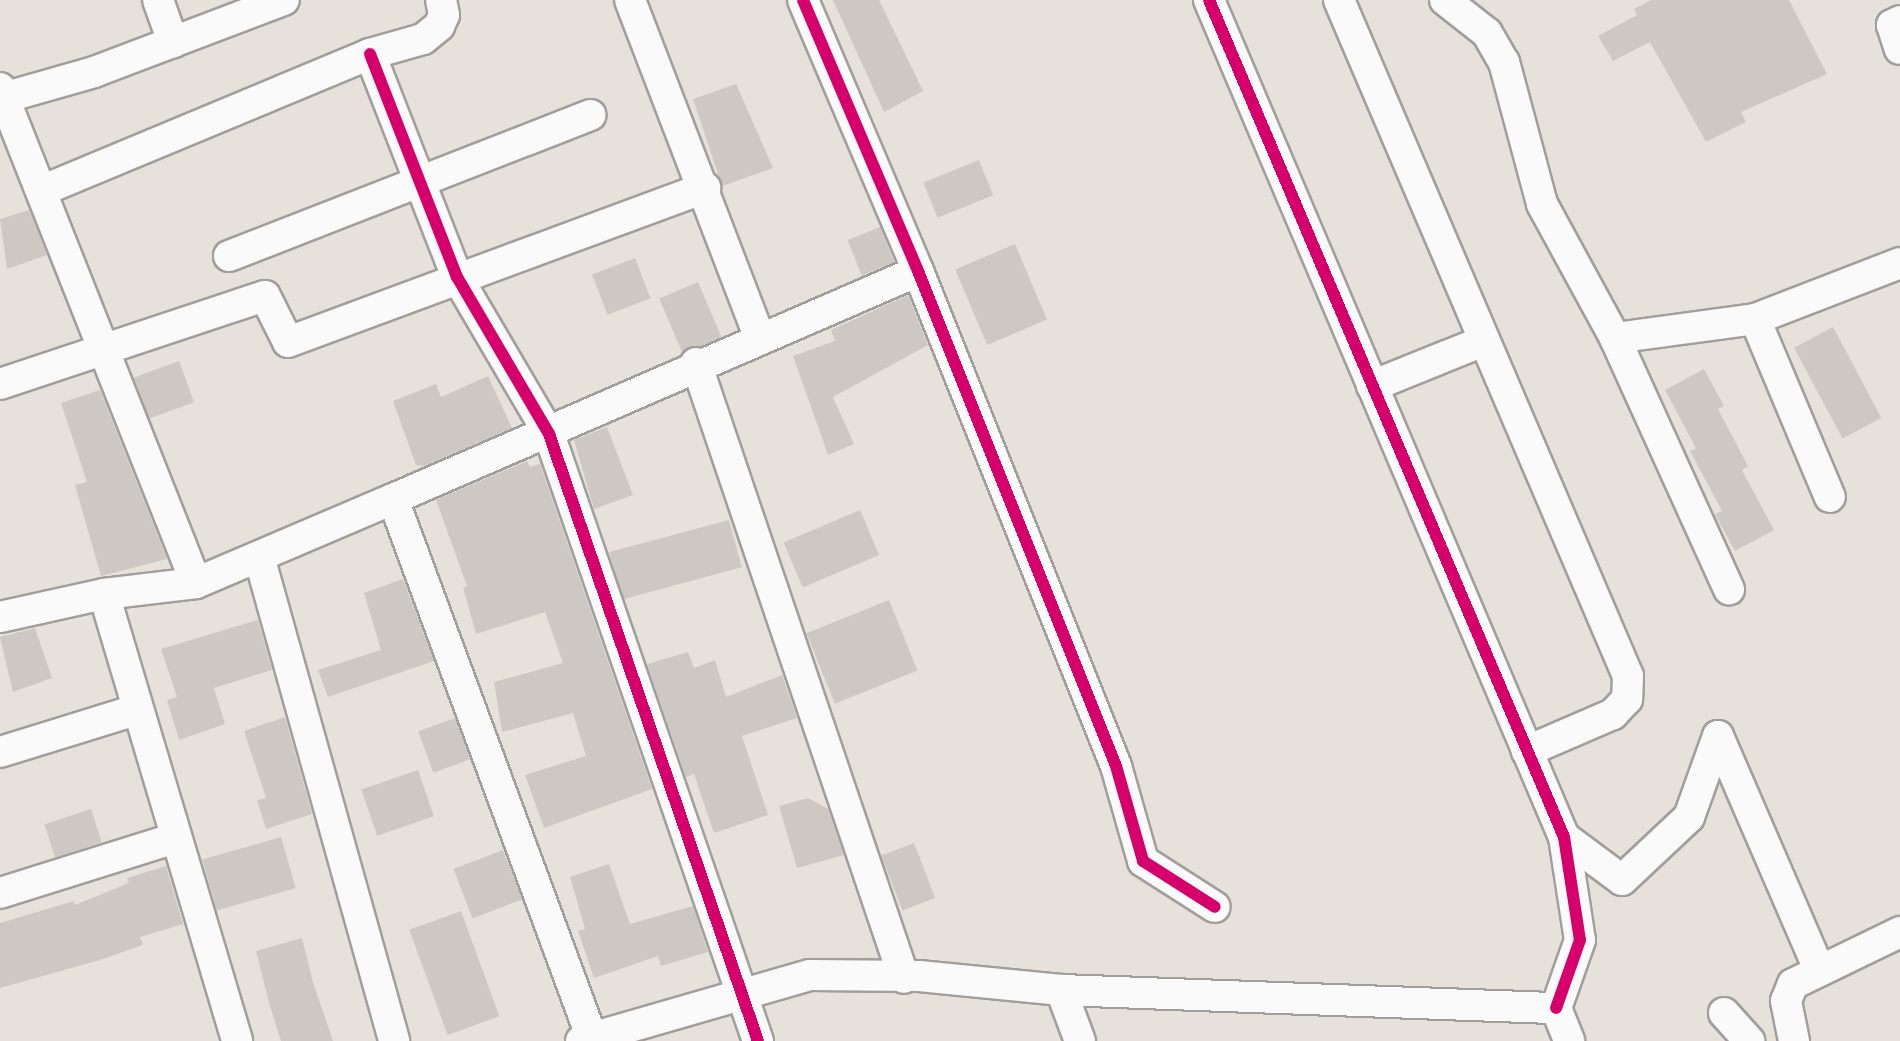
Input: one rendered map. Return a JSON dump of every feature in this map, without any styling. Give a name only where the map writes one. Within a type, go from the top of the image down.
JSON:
[{"type":"street","points":[[158,0],[173,42]]},
{"type":"street","points":[[196,583],[106,349],[2,93],[173,42],[284,0]]},
{"type":"street","points":[[41,191],[370,54],[423,39],[439,26],[444,15],[441,0]]},
{"type":"street","points":[[630,0],[705,188],[760,338]]},
{"type":"street","points":[[803,0],[918,271],[1116,766],[1143,861],[1215,907]]},
{"type":"street","points":[[1209,0],[1564,837],[1580,940],[1556,1008],[1569,1041]]},
{"type":"street","points":[[1339,0],[1481,342],[1628,676],[1627,699],[1613,714],[1527,751]]},
{"type":"street","points":[[1445,0],[1487,33],[1504,62],[1542,204],[1615,338],[1729,589]]},
{"type":"street","points":[[370,54],[417,184],[457,277],[549,434],[758,1041]]},
{"type":"street","points":[[229,256],[590,115]]},
{"type":"street","points":[[0,384],[265,296],[288,342],[457,277],[705,188]]},
{"type":"street","points":[[1615,338],[1755,319],[1900,264]]},
{"type":"street","points":[[0,617],[104,594],[196,583],[260,560],[393,499],[549,434],[696,363],[918,271]]},
{"type":"street","points":[[1755,319],[1830,497]]},
{"type":"street","points":[[1372,386],[1481,342]]},
{"type":"street","points":[[696,363],[904,978]]},
{"type":"street","points":[[393,499],[589,1040],[810,975],[904,978],[1061,990],[1556,1008]]},
{"type":"street","points":[[260,560],[394,1041]]},
{"type":"street","points":[[104,594],[136,710],[237,1041]]},
{"type":"street","points":[[0,752],[136,710]]},
{"type":"street","points":[[1564,837],[1622,880],[1689,817],[1718,736],[1819,969]]},
{"type":"street","points":[[0,893],[175,838]]},
{"type":"street","points":[[1794,1041],[1786,1001],[1793,984],[1900,932]]},
{"type":"street","points":[[1061,990],[1080,1041]]},
{"type":"street","points":[[1724,1013],[1749,1041]]},
{"type":"building","points":[[833,0],[879,0],[923,91],[884,112]]},
{"type":"building","points":[[1651,0],[1789,0],[1827,74],[1741,112],[1746,122],[1706,142],[1650,42],[1613,61],[1598,36],[1637,15],[1634,9]]},
{"type":"building","points":[[736,84],[773,168],[722,186],[693,99]]},
{"type":"building","points":[[979,160],[993,195],[938,218],[923,182]]},
{"type":"building","points":[[29,210],[47,255],[7,269],[0,219]]},
{"type":"building","points":[[880,227],[894,262],[862,275],[848,240]]},
{"type":"building","points":[[1015,244],[1047,319],[987,345],[955,269]]},
{"type":"building","points":[[635,258],[650,298],[607,315],[592,274]]},
{"type":"building","points":[[698,282],[721,337],[683,354],[659,298]]},
{"type":"building","points":[[908,295],[928,345],[833,397],[854,444],[828,455],[793,356],[835,341],[831,330]]},
{"type":"building","points":[[1833,327],[1881,418],[1843,439],[1794,348]]},
{"type":"building","points":[[179,361],[194,402],[149,419],[134,377]]},
{"type":"building","points":[[1704,369],[1724,406],[1718,409],[1748,466],[1742,470],[1774,530],[1735,551],[1715,514],[1722,511],[1690,451],[1696,448],[1665,390]]},
{"type":"building","points":[[488,376],[512,428],[424,466],[416,465],[393,401],[436,384],[441,397]]},
{"type":"building","points":[[100,390],[167,559],[101,576],[75,485],[87,482],[61,403]]},
{"type":"building","points":[[607,427],[633,495],[594,509],[574,440]]},
{"type":"building","points":[[527,461],[530,467],[540,464],[652,789],[544,828],[525,775],[586,756],[573,713],[502,732],[494,682],[563,663],[545,612],[476,634],[463,587],[467,586],[436,500]]},
{"type":"building","points":[[860,510],[879,555],[803,588],[784,542]]},
{"type":"building","points":[[729,520],[742,567],[622,599],[609,552]]},
{"type":"building","points":[[403,579],[434,661],[328,697],[318,670],[381,650],[364,593]]},
{"type":"building","points":[[889,600],[917,670],[835,704],[806,633]]},
{"type":"building","points":[[258,620],[272,670],[214,688],[225,724],[179,740],[167,700],[177,697],[161,649]]},
{"type":"building","points":[[35,628],[52,678],[13,692],[0,637]]},
{"type":"building","points":[[688,652],[694,668],[715,660],[726,697],[782,675],[797,718],[742,736],[768,815],[714,833],[694,774],[686,777],[647,664]]},
{"type":"building","points":[[285,717],[312,814],[266,829],[257,800],[266,798],[244,731]]},
{"type":"building","points":[[455,718],[470,759],[433,773],[418,731]]},
{"type":"building","points":[[418,770],[434,816],[377,836],[361,790]]},
{"type":"building","points":[[808,798],[828,809],[844,855],[797,868],[779,806]]},
{"type":"building","points":[[91,809],[102,842],[55,857],[44,824]]},
{"type":"building","points":[[281,837],[296,888],[217,911],[202,860]]},
{"type":"building","points":[[914,843],[935,898],[902,911],[881,856]]},
{"type":"building","points":[[503,850],[522,899],[473,918],[454,869]]},
{"type":"building","points":[[609,864],[630,924],[693,906],[708,952],[661,966],[658,956],[594,978],[578,931],[585,929],[570,877]]},
{"type":"building","points":[[166,866],[183,924],[140,937],[143,945],[0,988],[0,923],[74,901],[75,905],[129,883],[127,878]]},
{"type":"building","points":[[461,911],[499,1016],[448,1035],[409,930]]},
{"type":"building","points":[[302,938],[333,1041],[281,1041],[269,1003],[256,951]]},
{"type":"cycle path","points":[[803,0],[918,271],[1116,766],[1143,861],[1215,907]]},
{"type":"cycle path","points":[[1209,0],[1564,837],[1580,940],[1556,1008]]},
{"type":"cycle path","points":[[370,54],[457,277],[549,434],[758,1041]]}]
